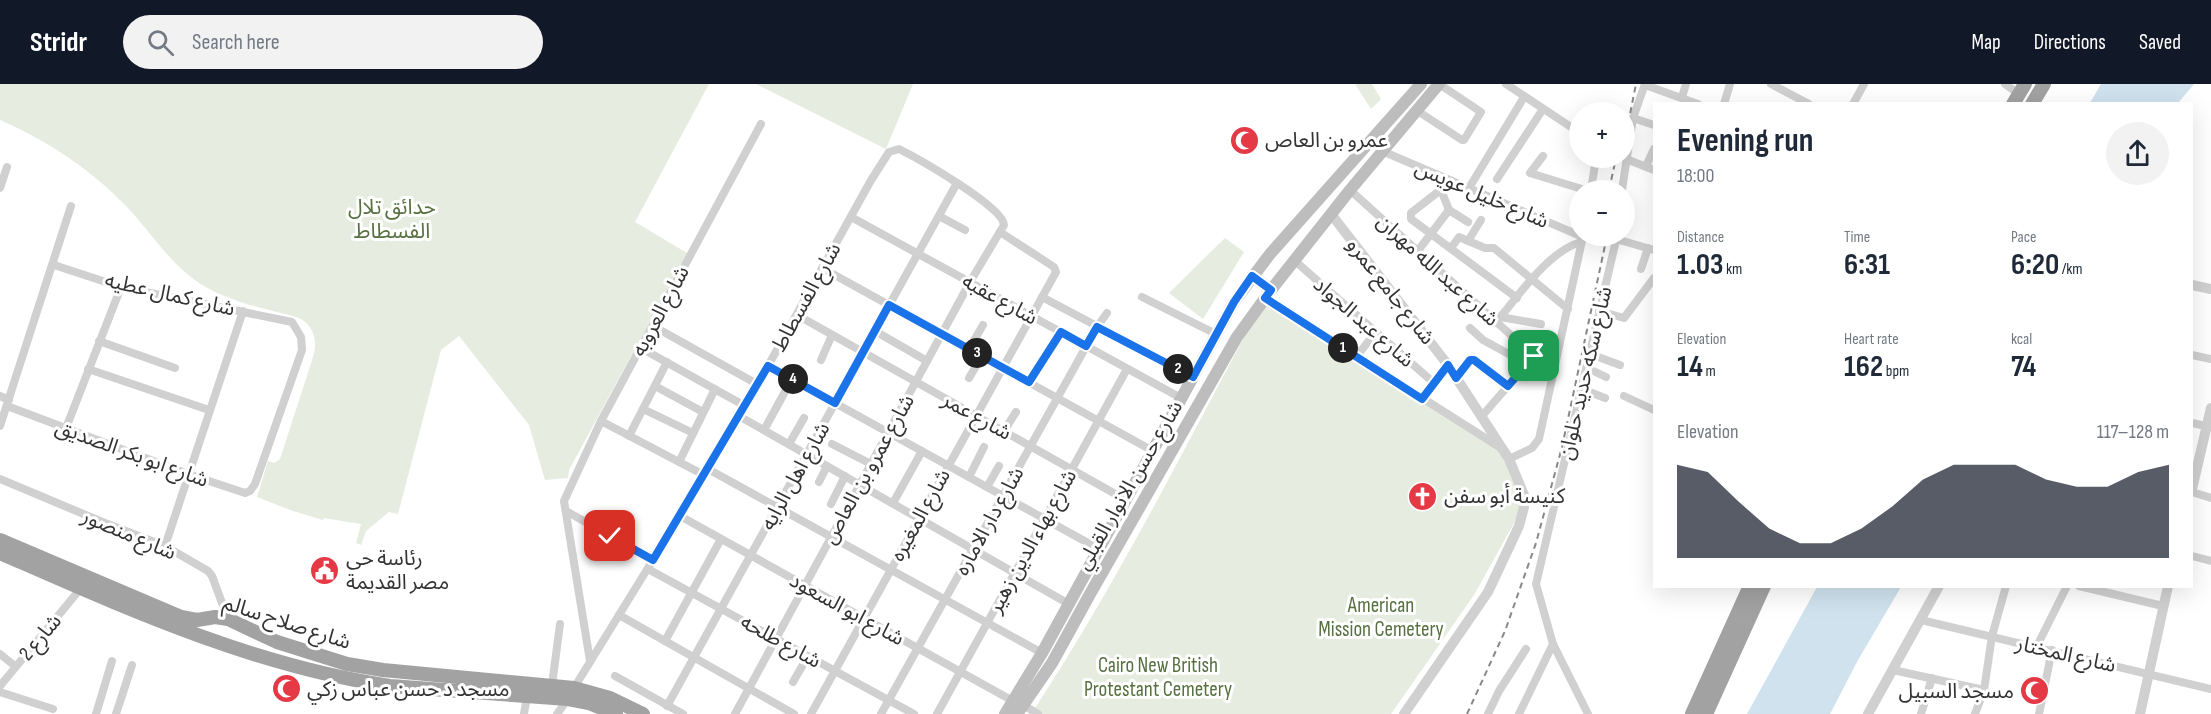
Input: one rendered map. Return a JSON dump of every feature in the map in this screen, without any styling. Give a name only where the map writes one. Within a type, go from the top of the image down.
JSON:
[{"type":"highway","points":[[2033,102],[2044,84]]},
{"type":"highway","name":"شارع صلاح سالم","points":[[0,540],[180,617],[197,620],[215,617],[233,622],[297,650],[346,664],[383,670],[552,685],[616,714]]},
{"type":"highway","name":"شارع صلاح سالم","points":[[0,553],[147,617],[302,668],[390,686],[527,696],[571,693],[610,698],[643,714]]},
{"type":"highway","points":[[1692,714],[1749,588]]},
{"type":"highway","points":[[1706,714],[1763,588]]},
{"type":"highway","points":[[230,646],[233,622]]},
{"type":"main road","name":"شارع حسن الانوار القبلي","points":[[1018,707],[1042,652],[1234,302],[1252,276],[1421,84]]},
{"type":"main road","name":"شارع حسن الانوار القبلي","points":[[1005,714],[1018,707],[1052,663],[1225,357],[1268,294],[1350,189],[1439,84]]},
{"type":"main road","points":[[1390,118],[1402,128]]},
{"type":"main road","points":[[1252,276],[1268,294]]},
{"type":"street","points":[[1416,110],[1462,140],[1481,114],[1480,111],[1439,84]]},
{"type":"street","points":[[1506,84],[1569,126]]},
{"type":"street","points":[[1682,97],[1686,84]]},
{"type":"street","points":[[1725,102],[1730,84]]},
{"type":"street","points":[[1771,84],[1805,102]]},
{"type":"street","points":[[1854,102],[1864,84]]},
{"type":"street","points":[[2005,84],[2019,94]]},
{"type":"street","points":[[1635,115],[1645,85],[1693,102]]},
{"type":"street","points":[[1469,189],[1524,97]]},
{"type":"street","points":[[1497,179],[1543,109]]},
{"type":"street","points":[[1635,118],[1653,125]]},
{"type":"street","name":"شارع العروبه","points":[[566,511],[564,501],[602,421],[761,124]]},
{"type":"street","name":"شارع الفسطاط","points":[[557,714],[648,569],[745,406],[889,152],[899,150],[914,156],[957,183]]},
{"type":"street","name":"شارع خليل عويس","points":[[1382,151],[1569,232]]},
{"type":"street","points":[[1635,162],[1650,168],[1653,153]]},
{"type":"street","points":[[1543,156],[1529,171],[1530,173],[1569,185]]},
{"type":"street","points":[[0,188],[7,167]]},
{"type":"street","points":[[1452,181],[1411,213],[1411,216],[1517,298]]},
{"type":"street","points":[[957,183],[978,197],[1003,219],[1002,229]]},
{"type":"street","name":"شارع اهل الرايه","points":[[667,706],[957,183]]},
{"type":"street","name":"شارع عبد الله مهران","points":[[1350,189],[1417,252],[1498,320],[1553,373]]},
{"type":"street","points":[[1441,190],[1449,210],[1468,222]]},
{"type":"street","points":[[0,426],[54,265],[71,206]]},
{"type":"street","points":[[1417,252],[1449,210]]},
{"type":"street","name":"شارع جامع عمرو","points":[[1331,214],[1448,365],[1509,459],[1524,495],[1524,507],[1519,526],[1496,578],[1481,605],[1404,714]]},
{"type":"street","points":[[939,216],[965,230]]},
{"type":"street","name":"شارع عقبه","points":[[851,217],[1181,398]]},
{"type":"street","points":[[1468,241],[1481,220]]},
{"type":"street","name":"شارع عمرو بن العاص","points":[[735,714],[941,334],[1002,229]]},
{"type":"street","name":"شارع المغيره","points":[[811,714],[1056,269],[1002,229]]},
{"type":"street","points":[[1451,248],[1459,237],[1485,248],[1494,248],[1568,309]]},
{"type":"street","points":[[1635,243],[1651,249],[1641,269]]},
{"type":"street","points":[[1498,320],[1533,280],[1569,246]]},
{"type":"street","name":"شارع سكه حديد حلوان","points":[[1509,459],[1532,448],[1539,439],[1580,246]]},
{"type":"street","name":"شارع سكه حديد حلوان","points":[[1588,714],[1552,644],[1536,584],[1615,246]]},
{"type":"street","name":"شارع عبد الجواد","points":[[1295,261],[1434,383]]},
{"type":"street","name":"شارع كمال عطيه","points":[[54,265],[121,287],[292,322],[300,332],[302,350],[255,484]]},
{"type":"street","points":[[822,267],[1153,451]]},
{"type":"street","points":[[1599,311],[1624,318],[1653,279]]},
{"type":"street","points":[[2193,285],[2211,289]]},
{"type":"street","points":[[66,429],[121,287]]},
{"type":"street","points":[[1268,294],[1356,357],[1502,448]]},
{"type":"street","points":[[1042,297],[1193,377]]},
{"type":"street","points":[[1142,297],[1216,334]]},
{"type":"street","points":[[165,546],[243,311]]},
{"type":"street","name":"شارع دار الاماره","points":[[881,714],[1086,346],[1107,313]]},
{"type":"street","name":"شارع عمر","points":[[796,315],[1126,500]]},
{"type":"street","points":[[1498,320],[1541,324]]},
{"type":"street","points":[[969,349],[983,325]]},
{"type":"street","points":[[653,326],[757,384]]},
{"type":"street","points":[[1470,328],[1483,340],[1527,364]]},
{"type":"street","points":[[875,332],[927,361]]},
{"type":"street","points":[[1029,382],[1061,332]]},
{"type":"street","points":[[1356,357],[1376,332]]},
{"type":"street","points":[[821,360],[832,335]]},
{"type":"street","points":[[99,341],[175,368]]},
{"type":"street","points":[[641,348],[745,406]]},
{"type":"street","points":[[1590,354],[1620,364]]},
{"type":"street","points":[[2193,355],[2211,359]]},
{"type":"street","points":[[969,378],[982,356]]},
{"type":"street","points":[[1482,416],[1534,356]]},
{"type":"street","points":[[1456,378],[1472,359],[1478,361],[1508,386]]},
{"type":"street","points":[[629,436],[667,362]]},
{"type":"street","points":[[1422,399],[1448,365]]},
{"type":"street","points":[[768,366],[1099,549]]},
{"type":"street","points":[[1587,368],[1606,377]]},
{"type":"street","points":[[88,369],[209,410]]},
{"type":"street","name":"شارع بهاء الدين زهير","points":[[937,714],[1127,369]]},
{"type":"street","points":[[764,430],[792,379]]},
{"type":"street","points":[[655,386],[703,412]]},
{"type":"street","points":[[679,462],[715,389]]},
{"type":"street","points":[[1582,389],[1605,398]]},
{"type":"street","name":"شارع ابو بكر الصديق","points":[[0,396],[8,403],[66,429],[188,474],[245,493],[250,491],[255,484]]},
{"type":"street","points":[[1624,396],[1653,410]]},
{"type":"street","points":[[2193,487],[2209,427],[2211,408]]},
{"type":"street","points":[[643,409],[693,434]]},
{"type":"street","points":[[1004,431],[1016,412]]},
{"type":"street","points":[[739,416],[1070,604]]},
{"type":"street","points":[[789,444],[804,418]]},
{"type":"street","points":[[602,421],[679,462],[706,472],[777,507],[1042,652]]},
{"type":"street","points":[[2193,423],[2209,427]]},
{"type":"street","points":[[832,444],[871,464]]},
{"type":"street","points":[[969,477],[984,447]]},
{"type":"street","points":[[892,503],[922,451]]},
{"type":"street","points":[[819,483],[827,466]]},
{"type":"street","points":[[987,487],[999,466]]},
{"type":"street","points":[[831,504],[845,476]]},
{"type":"street","name":"شارع منصور","points":[[0,479],[165,546],[211,573],[233,622]]},
{"type":"street","points":[[2193,491],[2211,498]]},
{"type":"street","points":[[566,511],[653,560]]},
{"type":"street","points":[[566,511],[590,661]]},
{"type":"street","name":"شارع ابو السعود","points":[[680,516],[960,671],[1018,707],[1038,714]]},
{"type":"street","points":[[665,641],[721,539]]},
{"type":"street","points":[[2193,556],[2211,561]]},
{"type":"street","name":"شارع طلحه","points":[[648,569],[914,714]]},
{"type":"street","name":"شارع 2","points":[[0,686],[81,588]]},
{"type":"street","points":[[1868,714],[1938,588]]},
{"type":"street","points":[[1977,714],[1984,690],[1992,636],[2005,588]]},
{"type":"street","points":[[2037,646],[2066,588]]},
{"type":"street","points":[[2087,588],[2163,606]]},
{"type":"street","points":[[2140,714],[2168,588]]},
{"type":"street","points":[[619,615],[794,714]]},
{"type":"street","name":"شارع المختار","points":[[1921,620],[2211,689]]},
{"type":"street","points":[[552,685],[560,624]]},
{"type":"street","points":[[1520,714],[1552,644]]},
{"type":"street","points":[[1488,714],[1499,691],[1526,649]]},
{"type":"street","points":[[2039,714],[2052,650]]},
{"type":"street","points":[[0,654],[15,666]]},
{"type":"street","points":[[793,682],[808,656]]},
{"type":"street","points":[[96,714],[112,661]]},
{"type":"street","points":[[116,714],[132,665]]},
{"type":"street","points":[[1893,670],[1984,690]]},
{"type":"street","points":[[615,676],[682,714]]},
{"type":"street","points":[[1921,714],[1932,678]]},
{"type":"street","points":[[0,692],[53,709]]},
{"type":"street","points":[[524,714],[527,696]]},
{"type":"green space","name":"حدائق تلال الفسطاط","points":[[0,84],[709,84],[635,222],[687,253],[569,470],[568,478],[545,480],[529,425],[459,336],[441,350],[398,514],[389,512],[366,531],[361,545],[356,543],[361,524],[324,518],[323,520],[257,497],[268,461],[274,463],[280,459],[314,354],[314,336],[307,324],[293,316],[212,291],[182,270],[128,208],[100,181],[52,147],[0,120]]},
{"type":"green space","points":[[756,84],[913,84],[886,149]]},
{"type":"green space","points":[[1355,84],[1372,84],[1381,99],[1371,109]]},
{"type":"green space","points":[[1225,238],[1244,252],[1203,319],[1169,293]]},
{"type":"green space","points":[[1265,298],[1502,448],[1523,507],[1474,595],[1391,714],[1038,714],[1033,711],[1125,559]]},
{"type":"water","points":[[2101,84],[2194,84],[2179,102],[2091,102]]},
{"type":"water","points":[[1816,588],[1900,588],[1858,660],[1830,714],[1747,714]]},
{"type":"railway","points":[[1632,102],[1636,84]]},
{"type":"railway","points":[[1611,180],[1614,168]]},
{"type":"railway","points":[[1467,714],[1505,631],[1536,543],[1562,447],[1605,246]]},
{"type":"place","name":"عمرو بن العاص","points":[[1244,140]]},
{"type":"place","name":"كنيسة أبو سفن","points":[[1423,496]]},
{"type":"place","name":"رئاسة حى مصر القديمة","points":[[325,570]]},
{"type":"place","name":"مسجد د حسن عباس زكي","points":[[286,689]]},
{"type":"place","name":"مسجد السبيل","points":[[2035,691]]},
{"type":"route","points":[[610,536],[653,560],[768,366],[835,403],[889,305],[1029,382],[1061,332],[1086,346],[1097,327],[1193,377],[1234,302],[1252,276],[1271,290],[1265,298],[1422,399],[1448,365],[1456,378],[1470,360],[1478,361],[1508,386],[1534,356]]},
{"type":"park label","name":"American Mission Cemetery","points":[[1381,617]]},
{"type":"park label","name":"Cairo New British Protestant Cemetery","points":[[1158,677]]}]
